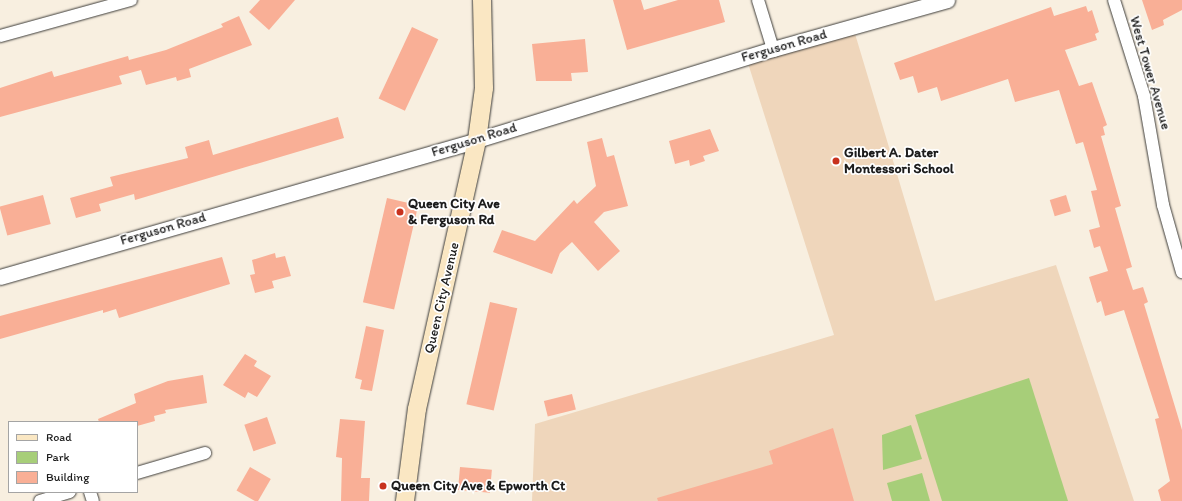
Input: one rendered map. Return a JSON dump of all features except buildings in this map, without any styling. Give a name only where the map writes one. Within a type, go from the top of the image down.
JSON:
[{"type":"main road","name":"Queen City Avenue","points":[[406,501],[417,408],[477,140],[484,88],[482,0]]},
{"type":"street","points":[[0,36],[131,0]]},
{"type":"street","points":[[758,0],[773,48]]},
{"type":"street","name":"Ferguson Road","points":[[0,277],[477,140],[773,48],[947,0]]},
{"type":"street","name":"West Tower Avenue","points":[[1114,0],[1144,96],[1163,205],[1182,272]]},
{"type":"street","points":[[138,472],[206,453]]},
{"type":"street","points":[[40,501],[67,493]]},
{"type":"shaded area","name":"Gilbert A. Dater Montessori School","points":[[853,27],[935,301],[1056,265],[1134,501],[532,501],[535,424],[834,335],[746,57]]},
{"type":"green space","points":[[1029,378],[1068,501],[942,501],[915,415]]},
{"type":"green space","points":[[911,425],[922,459],[883,470],[882,435]]},
{"type":"green space","points":[[922,473],[930,501],[892,501],[887,483]]},
{"type":"place","name":"Gilbert A. Dater Montessori School","points":[[836,161]]},
{"type":"place","name":"Queen City Ave & Ferguson Rd","points":[[400,212]]},
{"type":"place","name":"Queen City Ave & Epworth Ct","points":[[383,486]]}]
